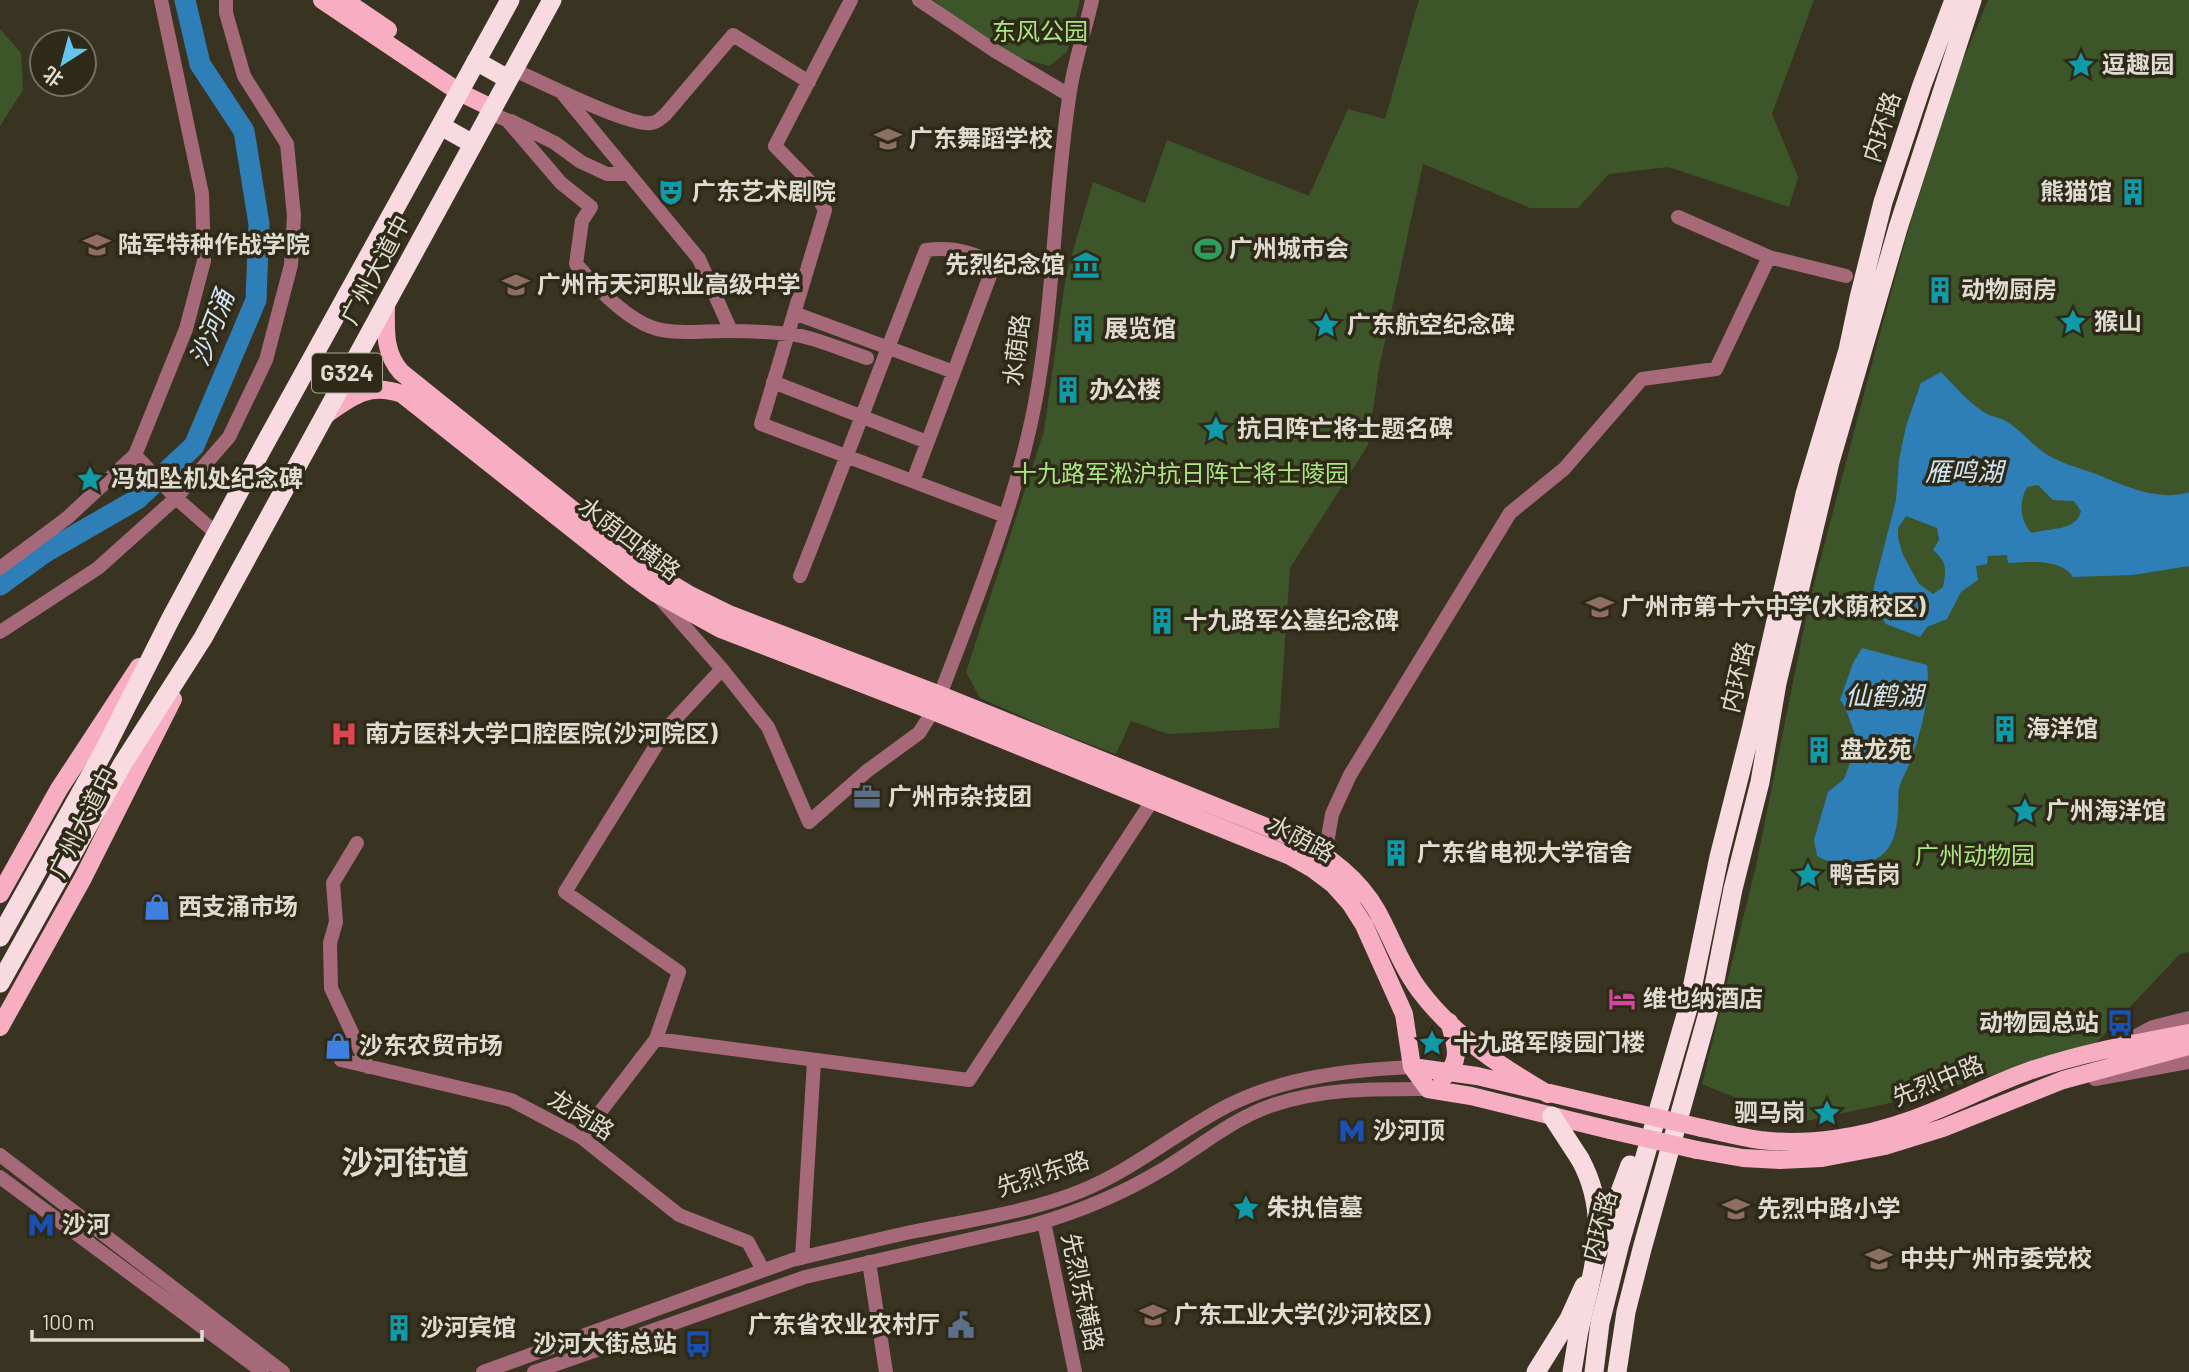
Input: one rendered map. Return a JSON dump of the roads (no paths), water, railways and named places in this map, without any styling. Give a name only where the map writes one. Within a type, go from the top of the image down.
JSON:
[{"type":"highway","name":"广州大道中","points":[[0,937],[104,751],[170,620],[510,0]]},
{"type":"highway","name":"广州大道中","points":[[0,982],[122,763],[202,638],[472,144],[496,113],[511,74],[552,0]]},
{"type":"highway","name":"内环路","points":[[1594,1372],[1600,1323],[1620,1243],[1640,1168],[1682,1034],[1719,857],[1805,494],[1848,351],[1883,202],[1954,0]]},
{"type":"highway","name":"内环路","points":[[1617,1372],[1626,1312],[1642,1249],[1710,1006],[1732,889],[1760,782],[1777,683],[1830,462],[1898,228],[1972,0]]},
{"type":"highway","points":[[476,61],[511,74]]},
{"type":"highway","points":[[441,126],[472,144]]},
{"type":"highway","points":[[1536,1372],[1569,1319],[1606,1230],[1663,1073],[1697,957]]},
{"type":"highway","points":[[1552,1116],[1580,1159],[1594,1194],[1598,1239],[1578,1330],[1572,1372]]},
{"type":"main road","points":[[322,0],[462,87]]},
{"type":"main road","points":[[350,2],[496,113]]},
{"type":"main road","name":"水荫四横路","points":[[386,303],[387,348],[401,372],[645,568],[688,594],[731,615],[937,703]]},
{"type":"main road","name":"水荫四横路","points":[[324,416],[360,393],[381,389],[402,394],[654,592],[721,629],[937,703]]},
{"type":"main road","name":"广州大道中","points":[[0,894],[74,765],[170,620]]},
{"type":"main road","name":"广州大道中","points":[[0,1027],[83,878],[202,638]]},
{"type":"main road","name":"水荫路","points":[[937,703],[1289,836],[1325,855],[1339,866],[1376,908],[1413,981],[1449,1022],[1486,1055],[1548,1094]]},
{"type":"main road","name":"水荫路","points":[[937,703],[1152,801],[1290,856],[1333,884],[1350,903],[1364,925],[1404,1014],[1412,1067],[1428,1089]]},
{"type":"main road","points":[[1428,1089],[1450,1072],[1454,1064],[1457,1051],[1449,1022]]},
{"type":"main road","name":"先烈中路","points":[[1614,1108],[1759,1140],[1871,1140],[1912,1119],[2029,1071],[2057,1062],[2189,1032]]},
{"type":"main road","points":[[1871,1140],[1904,1142],[2038,1088],[2189,1046]]},
{"type":"main road","name":"先烈东路","points":[[1412,1067],[1477,1076],[1614,1108]]},
{"type":"main road","name":"先烈东路","points":[[1428,1089],[1471,1096],[1697,1150],[1744,1158],[1822,1158],[1871,1140]]},
{"type":"street","points":[[0,568],[66,518],[135,455],[186,329],[204,261],[202,194],[161,0]]},
{"type":"street","points":[[0,632],[98,568],[176,499],[229,437],[266,360],[291,265],[294,216],[287,144],[244,76],[226,13],[226,0]]},
{"type":"street","points":[[851,0],[775,146],[809,181],[825,211],[761,424],[1005,516]]},
{"type":"street","points":[[919,0],[1069,96]]},
{"type":"street","name":"水荫路","points":[[937,703],[1005,516],[1023,456],[1042,362],[1069,96],[1092,0]]},
{"type":"street","points":[[511,74],[560,90],[641,123],[659,121],[733,35],[809,82]]},
{"type":"street","points":[[560,90],[699,259],[731,331]]},
{"type":"street","points":[[496,113],[555,143],[581,162],[607,174],[629,174]]},
{"type":"street","points":[[496,113],[561,183],[591,207],[582,221],[576,264],[598,289],[620,308],[646,325],[666,331],[788,334],[867,358]]},
{"type":"street","points":[[1678,217],[1769,257],[1846,276]]},
{"type":"street","points":[[800,576],[926,250],[948,248],[983,258],[994,265],[913,481]]},
{"type":"street","points":[[1325,855],[1332,814],[1350,775],[1510,513],[1564,469],[1642,379],[1716,369],[1769,257]]},
{"type":"street","points":[[794,313],[954,372]]},
{"type":"street","points":[[773,382],[927,442]]},
{"type":"street","points":[[135,455],[176,499],[217,534]]},
{"type":"street","points":[[654,592],[722,669],[768,727],[809,822],[867,771],[919,733],[937,703]]},
{"type":"street","points":[[581,1137],[656,1040],[679,972],[565,892],[667,728],[722,669]]},
{"type":"street","points":[[656,1040],[968,1080],[1152,801]]},
{"type":"street","points":[[357,843],[333,883],[336,922],[330,943],[331,988],[368,1067]]},
{"type":"street","points":[[2113,1049],[2144,1030],[2189,1018]]},
{"type":"street","name":"龙岗路","points":[[341,1060],[512,1100],[581,1137],[679,1215],[748,1242],[763,1270]]},
{"type":"street","points":[[802,1258],[814,1061]]},
{"type":"street","points":[[2038,1088],[2189,1062]]},
{"type":"street","name":"先烈东路","points":[[483,1372],[802,1258],[844,1246],[992,1216],[1080,1191],[1131,1165],[1226,1107],[1280,1084],[1362,1070],[1412,1067]]},
{"type":"street","name":"先烈东路","points":[[534,1372],[780,1285],[849,1266],[1044,1222],[1113,1197],[1232,1125],[1269,1106],[1301,1097],[1330,1093],[1371,1089],[1428,1089]]},
{"type":"street","points":[[0,1155],[192,1311],[262,1372]]},
{"type":"street","points":[[0,1177],[283,1372]]},
{"type":"street","name":"先烈东横路","points":[[1044,1222],[1076,1372]]},
{"type":"street","points":[[844,1246],[849,1266]]},
{"type":"street","points":[[869,1262],[886,1372]]},
{"type":"water","name":"雁鸣湖","points":[[1941,372],[1976,406],[2009,423],[2042,451],[2061,462],[2130,488],[2154,494],[2177,495],[2189,492],[2189,566],[2133,575],[2073,577],[2068,571],[2052,564],[2008,563],[2007,555],[1988,556],[1987,564],[1976,566],[1978,580],[1961,592],[1947,619],[1927,627],[1920,637],[1886,624],[1873,603],[1874,586],[1896,500],[1899,460],[1906,426],[1921,383]],"holes":[[[2038,485],[2053,500],[2074,501],[2081,511],[2074,522],[2061,528],[2032,533],[2025,523],[2022,505],[2027,487]],[[1906,516],[1937,528],[1939,540],[1933,550],[1944,562],[1945,571],[1943,587],[1933,594],[1919,584],[1903,555],[1898,528]]]},
{"type":"water","name":"仙鹤湖","points":[[1862,648],[1927,665],[1928,689],[1918,737],[1899,788],[1897,820],[1890,845],[1880,857],[1872,861],[1857,864],[1834,863],[1817,856],[1814,840],[1828,792],[1844,779],[1853,755],[1856,737],[1840,700],[1853,663]]},
{"type":"waterway","name":"沙河涌","points":[[0,585],[44,553],[136,500],[194,446],[256,300],[259,224],[244,131],[200,64],[185,0]]},
{"type":"place","name":"逗趣园","points":[[2081,65]]},
{"type":"place","name":"广东舞蹈学校","points":[[888,139]]},
{"type":"place","name":"广东艺术剧院","points":[[671,192]]},
{"type":"place","name":"熊猫馆","points":[[2133,192]]},
{"type":"place","name":"陆军特种作战学院","points":[[97,245]]},
{"type":"place","name":"广州城市会","points":[[1208,249]]},
{"type":"place","name":"先烈纪念馆","points":[[1086,265]]},
{"type":"place","name":"广州市天河职业高级中学","points":[[516,285]]},
{"type":"place","name":"动物厨房","points":[[1940,290]]},
{"type":"place","name":"猴山","points":[[2073,322]]},
{"type":"place","name":"广东航空纪念碑","points":[[1326,325]]},
{"type":"place","name":"展览馆","points":[[1083,329]]},
{"type":"place","name":"办公楼","points":[[1068,390]]},
{"type":"place","name":"抗日阵亡将士题名碑","points":[[1216,429]]},
{"type":"place","name":"冯如坠机处纪念碑","points":[[90,479]]},
{"type":"place","name":"广州市第十六中学(水荫校区)","points":[[1600,607]]},
{"type":"place","name":"十九路军公墓纪念碑","points":[[1162,621]]},
{"type":"place","name":"海洋馆","points":[[2005,729]]},
{"type":"place","name":"南方医科大学口腔医院(沙河院区)","points":[[344,734]]},
{"type":"place","name":"盘龙苑","points":[[1819,750]]},
{"type":"place","name":"广州市杂技团","points":[[867,797]]},
{"type":"place","name":"广州海洋馆","points":[[2025,811]]},
{"type":"place","name":"广东省电视大学宿舍","points":[[1396,853]]},
{"type":"place","name":"鸭舌岗","points":[[1808,875]]},
{"type":"place","name":"西支涌市场","points":[[157,907]]},
{"type":"place","name":"维也纳酒店","points":[[1622,999]]},
{"type":"place","name":"动物园总站","points":[[2120,1023]]},
{"type":"place","name":"十九路军陵园门楼","points":[[1432,1043]]},
{"type":"place","name":"沙东农贸市场","points":[[338,1046]]},
{"type":"place","name":"驷马岗","points":[[1827,1113]]},
{"type":"place","name":"沙河顶","points":[[1352,1131]]},
{"type":"place","name":"朱执信墓","points":[[1246,1208]]},
{"type":"place","name":"先烈中路小学","points":[[1736,1209]]},
{"type":"place","name":"沙河","points":[[41,1225]]},
{"type":"place","name":"中共广州市委党校","points":[[1879,1259]]},
{"type":"place","name":"广东工业大学(沙河校区)","points":[[1153,1315]]},
{"type":"place","name":"广东省农业农村厅","points":[[961,1325]]},
{"type":"place","name":"沙河宾馆","points":[[399,1328]]},
{"type":"place","name":"沙河大街总站","points":[[698,1344]]},
{"type":"district","name":"沙河街道","points":[[405,1163]]},
{"type":"park label","name":"东风公园","points":[[1040,32]]},
{"type":"park label","name":"十九路军淞沪抗日阵亡将士陵园","points":[[1181,474]]},
{"type":"park label","name":"广州动物园","points":[[1975,856]]}]
